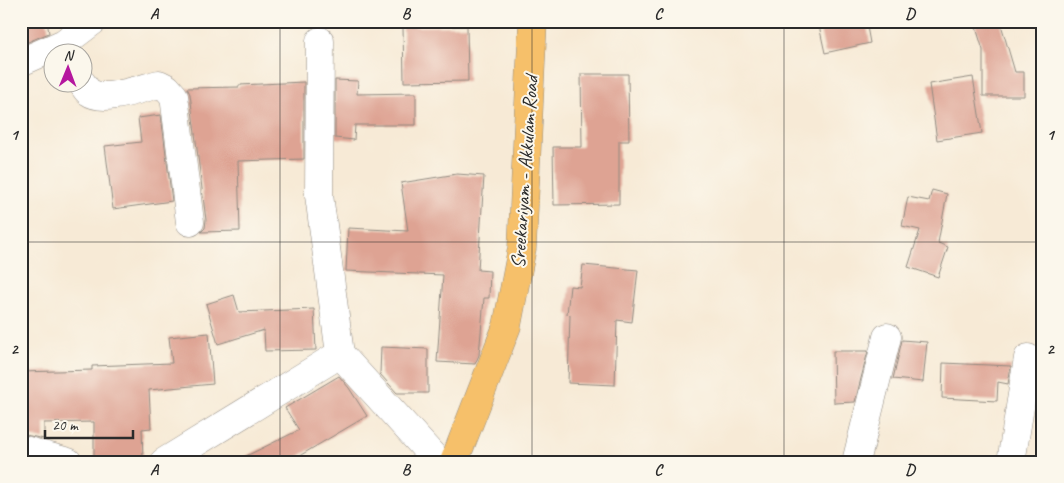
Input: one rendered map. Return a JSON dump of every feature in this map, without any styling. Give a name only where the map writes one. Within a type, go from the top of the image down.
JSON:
[{"type":"main road","name":"Sreekariyam - Akkulam Road","points":[[454,462],[508,326],[522,248],[533,21]]},
{"type":"street","points":[[21,62],[93,21]]},
{"type":"street","points":[[320,41],[319,195],[340,354],[438,462]]},
{"type":"street","points":[[89,92],[102,97],[159,84],[167,88],[174,96],[190,222]]},
{"type":"street","points":[[856,462],[886,337]]},
{"type":"street","points":[[164,462],[340,354]]},
{"type":"street","points":[[1011,462],[1028,358]]},
{"type":"street","points":[[21,449],[68,462]]},
{"type":"building","points":[[21,21],[47,21],[49,33],[21,45]]},
{"type":"building","points":[[818,21],[866,21],[870,43],[825,53]]},
{"type":"building","points":[[974,21],[1000,21],[1015,72],[1024,72],[1024,96],[983,96],[983,50]]},
{"type":"building","points":[[467,26],[468,81],[404,82],[403,27]]},
{"type":"building","points":[[581,74],[628,74],[629,141],[619,141],[619,204],[554,205],[553,147],[582,147]]},
{"type":"building","points":[[973,77],[982,133],[937,140],[929,84]]},
{"type":"building","points":[[335,80],[358,81],[357,94],[416,93],[416,125],[355,125],[354,140],[335,138]]},
{"type":"building","points":[[304,82],[304,159],[238,161],[240,231],[201,232],[205,228],[206,220],[190,94],[187,88],[239,87],[239,85]]},
{"type":"building","points":[[161,115],[172,201],[113,209],[105,146],[141,142],[138,118]]},
{"type":"building","points":[[457,174],[484,176],[478,270],[490,271],[489,298],[484,298],[479,355],[475,364],[437,362],[443,275],[346,271],[348,228],[408,231],[401,183]]},
{"type":"building","points":[[932,190],[947,194],[938,243],[948,247],[938,277],[908,267],[920,230],[902,226],[908,197],[929,201]]},
{"type":"building","points":[[583,265],[638,270],[632,322],[617,320],[615,385],[568,383],[570,315],[567,314],[570,286],[580,287]]},
{"type":"building","points":[[234,295],[239,312],[314,309],[316,350],[265,351],[264,330],[218,344],[206,304]]},
{"type":"building","points":[[209,333],[213,384],[149,390],[151,428],[142,429],[143,460],[94,461],[94,422],[44,423],[44,439],[21,434],[21,372],[92,370],[92,366],[172,363],[169,337]]},
{"type":"building","points":[[902,340],[927,342],[923,382],[893,379]]},
{"type":"building","points":[[381,347],[428,349],[428,393],[397,393],[380,374]]},
{"type":"building","points":[[833,351],[868,351],[855,402],[834,403]]},
{"type":"building","points":[[943,363],[1011,366],[1008,384],[998,382],[997,401],[942,398]]},
{"type":"building","points":[[1043,367],[1043,392],[1038,391]]},
{"type":"building","points":[[339,376],[367,416],[289,462],[234,462],[299,430],[285,408]]}]
